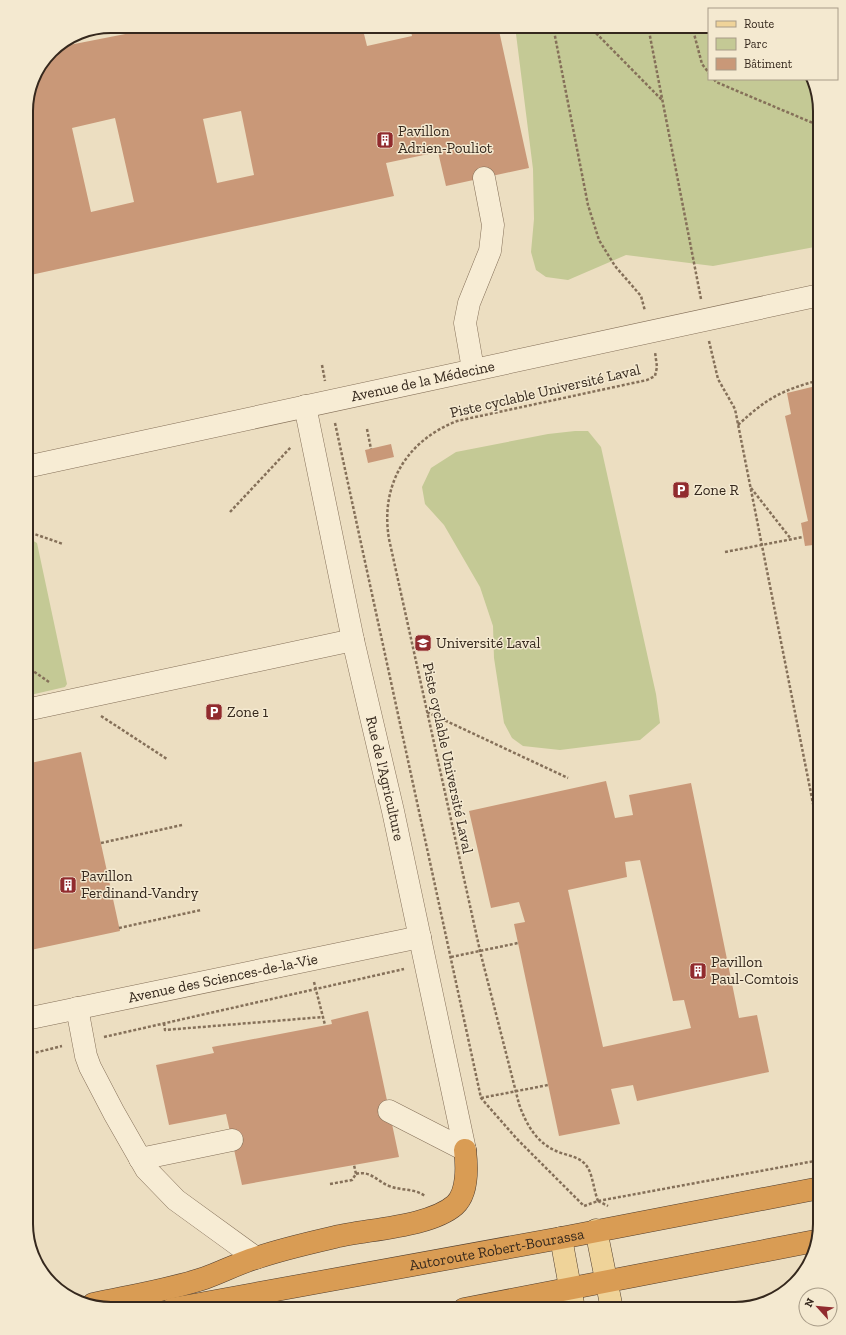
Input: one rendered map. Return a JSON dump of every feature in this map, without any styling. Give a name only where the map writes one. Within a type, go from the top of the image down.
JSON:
[{"type":"highway","points":[[104,1302],[146,1294],[205,1278],[256,1258],[336,1237],[424,1220],[441,1215],[456,1204],[464,1187],[467,1168],[465,1150]]},
{"type":"highway","name":"Autoroute Robert-Bourassa","points":[[210,1302],[561,1238],[596,1230],[813,1189]]},
{"type":"highway","points":[[540,1302],[572,1299],[607,1282],[810,1242]]},
{"type":"main road","points":[[596,1230],[611,1302]]},
{"type":"main road","points":[[561,1238],[572,1299]]},
{"type":"street","points":[[473,369],[464,322],[469,303],[490,251],[492,225],[484,178]]},
{"type":"street","name":"Avenue de la Médecine","points":[[33,465],[813,296]]},
{"type":"street","name":"Rue de l'Agriculture","points":[[305,406],[353,640],[393,811],[465,1150]]},
{"type":"street","points":[[33,709],[353,640]]},
{"type":"street","name":"Avenue des Sciences-de-la-Vie","points":[[33,1018],[420,937]]},
{"type":"street","points":[[77,1008],[83,1042],[90,1067],[140,1159],[158,1184],[176,1200],[256,1258]]},
{"type":"street","points":[[389,1111],[465,1150]]},
{"type":"street","points":[[140,1159],[232,1140]]},
{"type":"path","points":[[554,33],[588,205],[599,240],[615,266],[641,296],[646,314]]},
{"type":"path","points":[[596,33],[663,102]]},
{"type":"path","points":[[649,33],[702,302]]},
{"type":"path","points":[[694,33],[702,64],[708,72]]},
{"type":"path","points":[[715,80],[716,82],[813,123]]},
{"type":"path","points":[[709,340],[718,379],[731,400],[738,424],[813,804]]},
{"type":"path","name":"Piste cyclable Université Laval","points":[[598,1201],[588,1168],[580,1159],[557,1152],[546,1146],[537,1138],[525,1121],[480,951],[426,712],[387,525],[391,489],[404,461],[415,447],[427,436],[440,428],[457,421],[652,378],[655,376],[657,367],[654,349]]},
{"type":"path","points":[[322,365],[325,383]]},
{"type":"path","points":[[738,424],[752,412],[789,388],[813,382]]},
{"type":"path","points":[[333,418],[481,1098],[517,1139],[584,1206],[598,1201],[813,1161]]},
{"type":"path","points":[[367,429],[371,449]]},
{"type":"path","points":[[230,512],[292,446]]},
{"type":"path","points":[[751,487],[792,539]]},
{"type":"path","points":[[33,534],[63,544]]},
{"type":"path","points":[[725,552],[803,537]]},
{"type":"path","points":[[426,712],[568,778]]},
{"type":"path","points":[[101,843],[182,825]]},
{"type":"path","points":[[119,928],[201,910]]},
{"type":"path","points":[[446,958],[518,943]]},
{"type":"path","points":[[33,1053],[408,968]]},
{"type":"path","points":[[318,998],[325,1025]]},
{"type":"path","points":[[164,1024],[165,1030],[323,1017]]},
{"type":"path","points":[[454,1102],[548,1085]]},
{"type":"path","points":[[354,1165],[356,1174]]},
{"type":"path","points":[[330,1184],[352,1180],[356,1174],[361,1172],[370,1174],[388,1186],[415,1191],[446,1211]]},
{"type":"green space","points":[[516,33],[708,33],[708,80],[807,81],[813,111],[813,247],[713,266],[626,255],[568,280],[546,277],[536,270],[531,252],[534,219],[533,169]]},
{"type":"green space","points":[[588,431],[601,447],[656,694],[660,723],[640,740],[560,750],[523,746],[512,738],[504,723],[494,658],[493,626],[480,587],[444,525],[425,504],[422,487],[431,468],[456,452],[548,434]]},
{"type":"green space","points":[[33,541],[37,543],[67,684],[65,687],[33,694]]},
{"type":"building","name":"Pavillon Adrien-Pouliot","points":[[130,33],[364,33],[367,46],[412,36],[411,33],[500,33],[529,168],[446,186],[438,152],[386,163],[394,196],[33,274],[33,106],[39,81],[43,72],[52,60],[69,45]],"holes":[[[241,111],[254,175],[217,183],[203,119]],[[115,118],[134,202],[91,212],[72,128]]]},
{"type":"building","points":[[813,387],[813,545],[805,546],[801,523],[808,521],[785,416],[791,414],[787,393]]},
{"type":"building","points":[[391,444],[394,457],[368,463],[365,450]]},
{"type":"building","name":"Pavillon Ferdinand-Vandry","points":[[81,752],[120,931],[33,950],[33,762]]},
{"type":"building","name":"Pavillon Paul-Comtois","points":[[606,781],[615,818],[633,815],[629,795],[691,783],[739,1018],[757,1015],[769,1072],[637,1101],[633,1085],[611,1089],[620,1124],[559,1136],[514,924],[525,922],[519,902],[491,908],[469,811]],"holes":[[[640,860],[673,1001],[684,1000],[691,1028],[603,1047],[568,890],[627,877],[625,862]]]},
{"type":"building","points":[[368,1011],[399,1157],[242,1185],[226,1114],[169,1125],[156,1065],[214,1053],[212,1047],[332,1024],[331,1020]]},
{"type":"place","name":"Pavillon Adrien-Pouliot","points":[[385,140]]},
{"type":"place","name":"Zone R","points":[[681,490]]},
{"type":"place","name":"Université Laval","points":[[423,643]]},
{"type":"place","name":"Zone 1","points":[[214,712]]},
{"type":"place","name":"Pavillon Ferdinand-Vandry","points":[[68,885]]},
{"type":"place","name":"Pavillon Paul-Comtois","points":[[698,971]]}]
